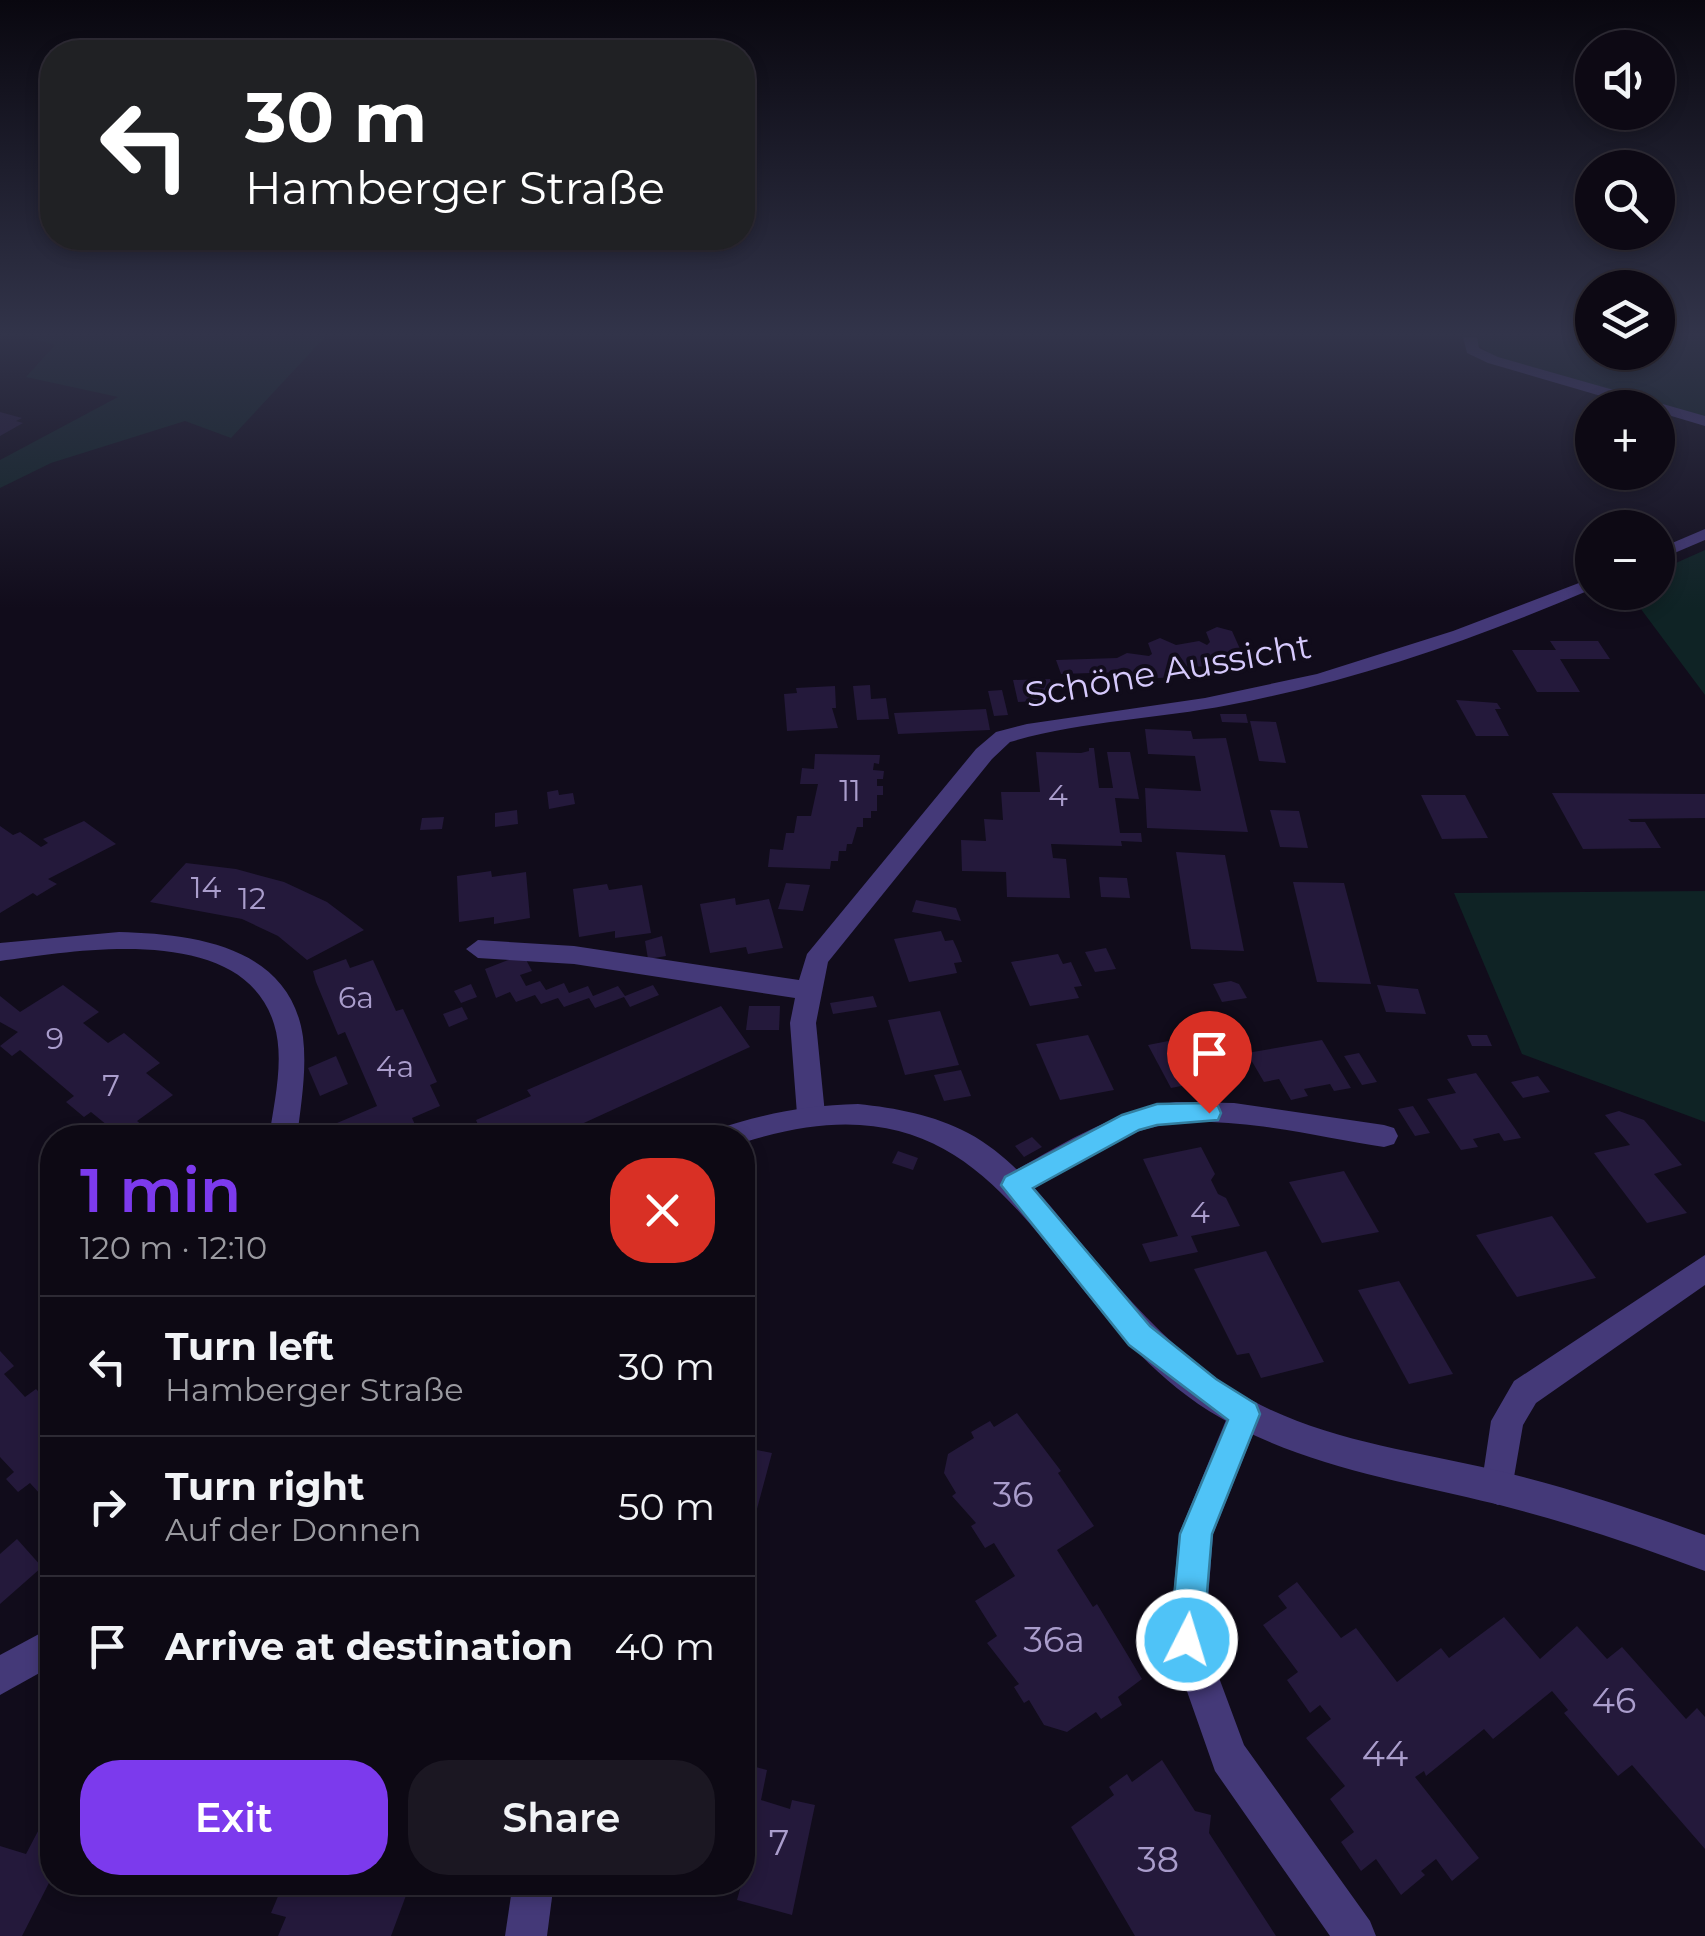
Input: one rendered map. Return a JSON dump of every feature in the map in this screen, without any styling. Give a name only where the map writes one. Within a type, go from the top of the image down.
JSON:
[{"type":"street","points":[[1675,547],[1705,534]]},
{"type":"street","name":"Schöne Aussicht","points":[[811,1114],[803,1023],[816,960],[984,754],[1004,738],[1027,730],[1232,699],[1316,680],[1429,645],[1575,589]]},
{"type":"street","points":[[0,952],[128,939],[184,944],[239,962],[270,986],[287,1022],[290,1064],[284,1125]]},
{"type":"street","points":[[478,949],[574,955],[808,991]]},
{"type":"street","points":[[1014,1185],[1131,1122],[1157,1114],[1209,1113],[1384,1136]]},
{"type":"street","points":[[755,1129],[811,1114],[876,1116],[938,1133],[984,1157],[1014,1185],[1140,1335],[1206,1389],[1245,1414],[1310,1444],[1498,1488],[1658,1535],[1705,1553]]},
{"type":"street","points":[[1498,1488],[1507,1422],[1526,1392],[1705,1268]]},
{"type":"street","points":[[1245,1414],[1196,1534],[1187,1640],[1229,1757],[1356,1936]]},
{"type":"street","points":[[0,1676],[40,1652]]},
{"type":"street","points":[[526,1936],[532,1895]]},
{"type":"green space","points":[[61,427],[165,427],[51,463],[0,488],[0,460]]},
{"type":"green space","points":[[202,427],[241,427],[231,438]]},
{"type":"green space","points":[[1705,550],[1705,695],[1642,610],[1675,610],[1675,563]]},
{"type":"green space","points":[[1705,891],[1705,1122],[1522,1054],[1454,893]]},
{"type":"building","points":[[0,427],[15,427],[0,436]]},
{"type":"building","points":[[1217,627],[1232,631],[1250,660],[1248,665],[1185,667],[1189,677],[1125,679],[1122,672],[1061,674],[1056,660],[1117,658],[1127,653],[1149,656],[1152,654],[1148,643],[1160,638],[1176,645],[1199,641],[1207,645],[1210,642],[1206,632]]},
{"type":"building","points":[[1550,641],[1598,641],[1610,659],[1560,659],[1580,692],[1537,692],[1512,650],[1556,650]]},
{"type":"building","points":[[1050,679],[1056,700],[1018,702],[1013,680]]},
{"type":"building","points":[[870,685],[871,699],[886,698],[889,719],[857,720],[853,686]]},
{"type":"building","points":[[835,686],[836,708],[832,708],[838,728],[787,731],[784,694],[797,693],[796,688]]},
{"type":"building","points":[[1002,690],[1008,715],[994,716],[988,691]]},
{"type":"building","points":[[1456,700],[1497,703],[1501,709],[1495,709],[1509,736],[1476,736]]},
{"type":"building","points":[[986,709],[990,730],[898,734],[894,713]]},
{"type":"building","points":[[1220,714],[1246,714],[1248,723],[1222,722]]},
{"type":"building","points":[[1250,721],[1276,722],[1286,763],[1259,761]]},
{"type":"building","points":[[1145,729],[1191,731],[1193,739],[1226,738],[1248,832],[1147,828],[1145,788],[1201,791],[1195,756],[1148,754]]},
{"type":"building","points":[[1094,748],[1099,788],[1113,788],[1107,752],[1130,752],[1139,799],[1115,798],[1120,833],[1141,833],[1142,842],[1121,841],[1122,846],[1051,844],[1053,858],[1066,859],[1070,898],[1007,897],[1006,872],[962,871],[961,840],[986,841],[984,819],[1003,820],[1001,792],[1040,792],[1036,752],[1081,753]]},
{"type":"building","points":[[815,754],[880,755],[873,770],[884,771],[883,779],[877,779],[877,786],[883,786],[883,795],[877,795],[877,811],[871,811],[871,818],[863,818],[863,827],[857,827],[852,844],[847,844],[846,851],[839,851],[838,861],[831,861],[830,869],[768,867],[770,849],[783,850],[786,833],[794,833],[797,816],[811,816],[818,784],[800,784],[802,768],[814,769]]},
{"type":"building","points":[[558,790],[559,795],[573,793],[575,804],[549,809],[547,792]]},
{"type":"building","points":[[1552,793],[1705,794],[1705,818],[1628,819],[1645,822],[1661,848],[1583,849]]},
{"type":"building","points":[[1421,795],[1465,795],[1488,838],[1442,839]]},
{"type":"building","points":[[517,810],[518,824],[495,827],[495,813]]},
{"type":"building","points":[[1270,810],[1299,811],[1308,848],[1280,847]]},
{"type":"building","points":[[444,817],[442,829],[420,830],[422,818]]},
{"type":"building","points":[[84,821],[116,844],[48,879],[57,884],[0,913],[0,826],[13,835],[20,832],[41,847],[48,843],[43,839]]},
{"type":"building","points":[[1176,852],[1225,855],[1244,951],[1191,949]]},
{"type":"building","points":[[186,863],[236,869],[284,882],[327,902],[364,930],[307,960],[278,936],[242,919],[150,902]]},
{"type":"building","points":[[491,871],[492,877],[526,872],[530,918],[494,924],[494,917],[459,922],[457,876]]},
{"type":"building","points":[[1099,877],[1127,878],[1130,898],[1101,897]]},
{"type":"building","points":[[1293,882],[1344,883],[1371,984],[1317,982]]},
{"type":"building","points":[[786,883],[810,885],[803,911],[778,909]]},
{"type":"building","points":[[607,884],[609,890],[642,885],[651,933],[615,938],[615,931],[579,937],[573,889]]},
{"type":"building","points":[[735,898],[736,905],[769,899],[783,948],[748,954],[746,947],[710,953],[700,904]]},
{"type":"building","points":[[916,900],[956,908],[961,921],[912,912]]},
{"type":"building","points":[[941,931],[945,941],[953,940],[958,951],[962,962],[954,963],[957,973],[909,982],[894,939]]},
{"type":"building","points":[[662,936],[666,956],[648,959],[645,941]]},
{"type":"building","points":[[1106,948],[1116,969],[1095,972],[1085,952]]},
{"type":"building","points":[[523,954],[532,971],[520,975],[526,986],[540,981],[546,990],[564,983],[569,993],[588,986],[593,996],[618,986],[625,996],[653,985],[659,995],[630,1007],[624,997],[595,1008],[589,998],[564,1007],[558,998],[541,1004],[535,995],[516,1002],[510,992],[496,998],[485,969]]},
{"type":"building","points":[[1058,954],[1063,964],[1071,962],[1082,986],[1074,987],[1079,998],[1030,1006],[1011,962]]},
{"type":"building","points":[[346,959],[350,968],[373,960],[396,1011],[403,1009],[437,1082],[430,1085],[440,1106],[412,1118],[415,1125],[332,1125],[377,1106],[345,1032],[338,1035],[313,971]]},
{"type":"building","points":[[471,984],[477,997],[461,1003],[454,991]]},
{"type":"building","points":[[1213,984],[1239,984],[1247,998],[1222,1002]]},
{"type":"building","points":[[63,985],[99,1012],[83,1023],[108,1043],[124,1033],[160,1063],[146,1073],[173,1095],[137,1121],[142,1125],[107,1125],[91,1112],[84,1117],[66,1102],[74,1096],[20,1050],[12,1056],[0,1046],[18,1032],[0,1022],[0,996],[20,1012]]},
{"type":"building","points":[[1377,985],[1418,989],[1426,1014],[1386,1012]]},
{"type":"building","points":[[873,996],[877,1007],[833,1014],[830,1003]]},
{"type":"building","points":[[721,1006],[750,1047],[579,1125],[478,1125],[476,1120],[531,1096],[527,1090]]},
{"type":"building","points":[[749,1006],[780,1006],[779,1030],[746,1030]]},
{"type":"building","points":[[462,1007],[468,1019],[449,1027],[443,1014]]},
{"type":"building","points":[[940,1011],[959,1065],[905,1075],[888,1020]]},
{"type":"building","points":[[1209,1033],[1233,1076],[1171,1088],[1148,1045]]},
{"type":"building","points":[[1088,1035],[1114,1090],[1060,1100],[1036,1044]]},
{"type":"building","points":[[1467,1035],[1487,1035],[1492,1046],[1472,1046]]},
{"type":"building","points":[[1322,1040],[1351,1088],[1334,1091],[1330,1084],[1304,1089],[1308,1096],[1291,1100],[1279,1079],[1264,1082],[1247,1053]]},
{"type":"building","points":[[1359,1053],[1377,1082],[1362,1085],[1344,1056]]},
{"type":"building","points":[[336,1056],[348,1084],[320,1096],[308,1068]]},
{"type":"building","points":[[961,1070],[971,1096],[944,1101],[934,1075]]},
{"type":"building","points":[[1476,1073],[1521,1138],[1504,1141],[1499,1133],[1473,1139],[1478,1147],[1461,1150],[1427,1099],[1456,1093],[1447,1079]]},
{"type":"building","points":[[1538,1076],[1550,1092],[1523,1098],[1511,1082]]},
{"type":"building","points":[[1413,1106],[1430,1133],[1415,1136],[1398,1109]]},
{"type":"building","points":[[1619,1111],[1644,1120],[1682,1165],[1654,1174],[1687,1213],[1647,1223],[1594,1153],[1630,1145],[1605,1115]]},
{"type":"building","points":[[1032,1137],[1042,1147],[1024,1157],[1015,1146]]},
{"type":"building","points":[[1201,1147],[1215,1174],[1211,1180],[1218,1194],[1226,1198],[1240,1226],[1191,1236],[1198,1252],[1150,1262],[1142,1244],[1178,1236],[1143,1159]]},
{"type":"building","points":[[898,1151],[918,1158],[913,1170],[892,1163]]},
{"type":"building","points":[[1344,1171],[1379,1232],[1322,1243],[1289,1182]]},
{"type":"building","points":[[1552,1216],[1596,1278],[1517,1297],[1476,1235]]},
{"type":"building","points":[[1266,1251],[1324,1362],[1261,1378],[1249,1353],[1237,1355],[1194,1269]]},
{"type":"building","points":[[1399,1281],[1453,1374],[1409,1384],[1358,1290]]},
{"type":"building","points":[[0,1351],[14,1366],[4,1374],[25,1397],[36,1389],[40,1393],[40,1494],[30,1483],[18,1492],[6,1479],[14,1472],[0,1457]]},
{"type":"building","points":[[1017,1413],[1061,1471],[1058,1473],[1094,1526],[1057,1550],[1093,1607],[1097,1604],[1142,1679],[1118,1697],[1122,1705],[1101,1719],[1096,1712],[1067,1732],[1044,1725],[1029,1700],[1024,1703],[1014,1687],[1019,1684],[987,1643],[997,1636],[975,1601],[1015,1576],[994,1543],[985,1548],[971,1526],[976,1523],[952,1496],[956,1493],[944,1473],[948,1454],[974,1438],[971,1432],[990,1421],[994,1427]]},
{"type":"building","points":[[755,1450],[772,1453],[755,1516]]},
{"type":"building","points":[[17,1539],[40,1569],[0,1604],[0,1554]]},
{"type":"building","points":[[1297,1582],[1341,1638],[1356,1628],[1397,1682],[1441,1648],[1449,1658],[1504,1617],[1540,1659],[1577,1626],[1607,1659],[1622,1647],[1686,1719],[1697,1708],[1705,1717],[1705,1849],[1632,1765],[1618,1776],[1564,1713],[1568,1710],[1552,1691],[1493,1739],[1484,1729],[1426,1776],[1424,1771],[1415,1777],[1479,1858],[1452,1881],[1436,1859],[1421,1871],[1425,1875],[1401,1895],[1376,1859],[1361,1871],[1341,1842],[1354,1832],[1330,1799],[1345,1786],[1306,1738],[1331,1719],[1320,1705],[1310,1713],[1287,1680],[1298,1672],[1263,1625],[1287,1608],[1278,1596]]},
{"type":"building","points":[[1162,1760],[1195,1811],[1211,1815],[1209,1833],[1276,1936],[1135,1936],[1071,1827],[1114,1795],[1109,1787],[1127,1774],[1132,1782]]},
{"type":"building","points":[[755,1767],[767,1770],[761,1800],[790,1809],[792,1800],[815,1805],[792,1915],[737,1900],[738,1895],[755,1895]]},
{"type":"building","points":[[40,1827],[43,1895],[22,1936],[0,1936],[0,1846],[26,1854]]},
{"type":"building","points":[[279,1895],[406,1895],[391,1936],[278,1936],[286,1917],[271,1913]]},
{"type":"route","points":[[1187,1640],[1196,1534],[1245,1414],[1206,1389],[1140,1335],[1014,1185],[1131,1122],[1157,1114],[1209,1113]]}]
